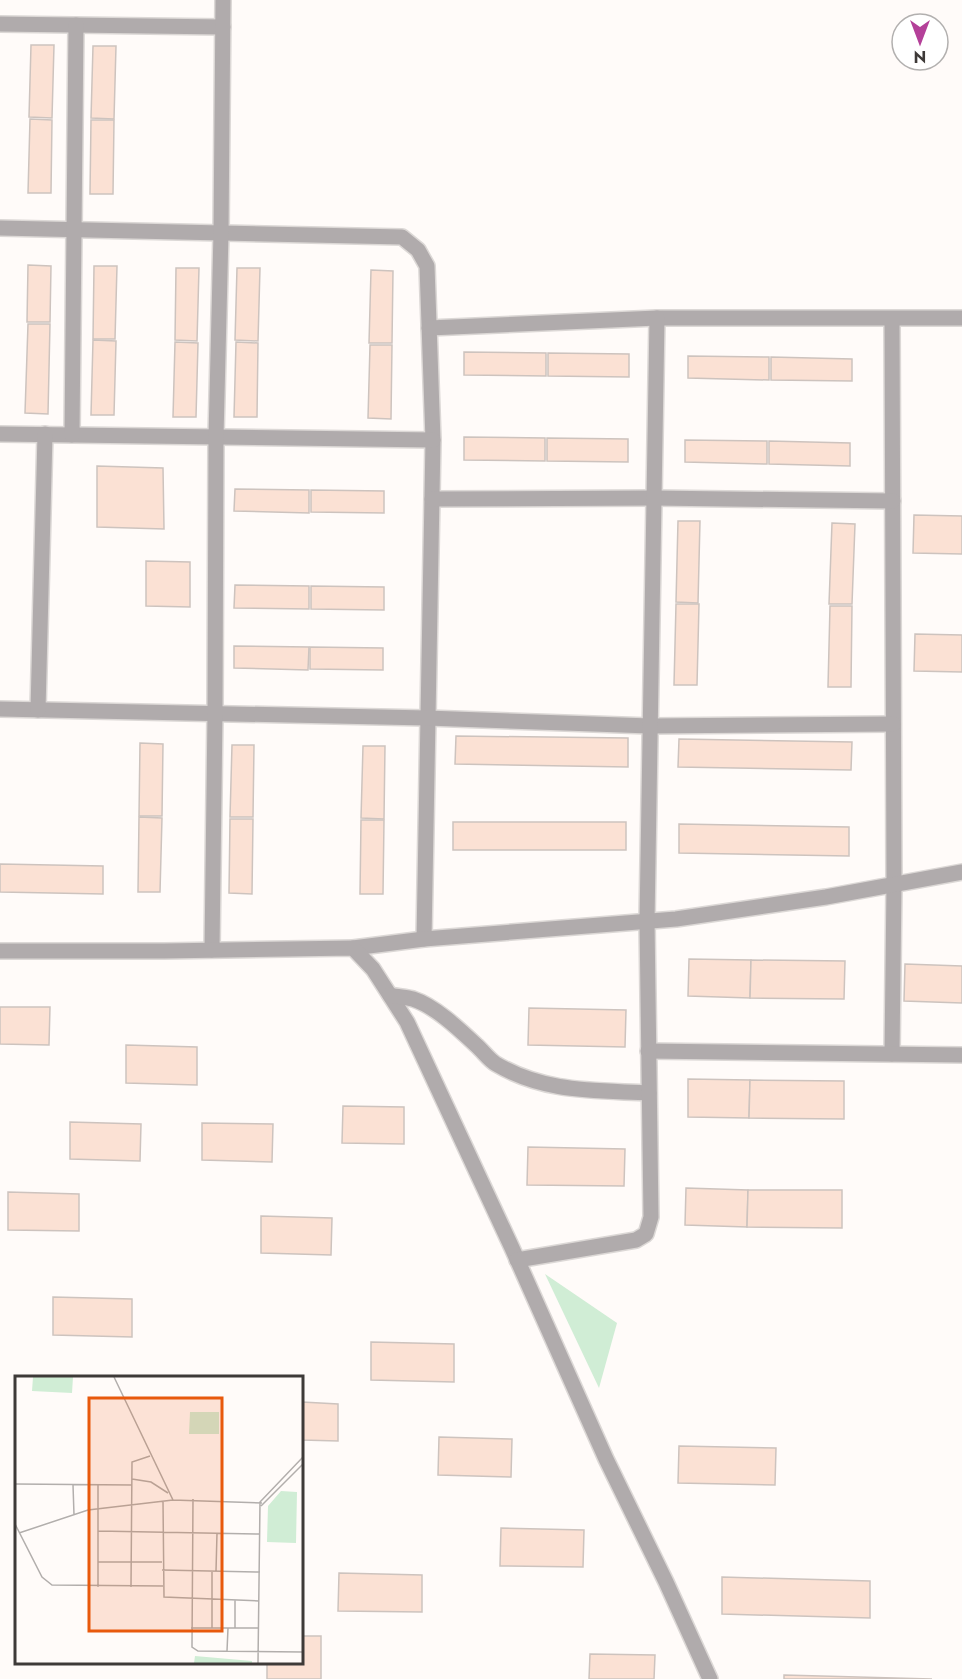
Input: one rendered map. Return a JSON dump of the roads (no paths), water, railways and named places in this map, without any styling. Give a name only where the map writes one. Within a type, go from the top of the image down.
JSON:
[{"type":"street","points":[[212,950],[216,437],[223,0]]},
{"type":"street","points":[[0,24],[223,27]]},
{"type":"street","points":[[72,435],[76,25]]},
{"type":"street","points":[[0,228],[402,237],[418,250],[427,266],[433,440],[424,939]]},
{"type":"street","points":[[429,328],[657,318],[962,318]]},
{"type":"street","points":[[517,1260],[636,1240],[646,1234],[651,1217],[647,921],[657,318]]},
{"type":"street","points":[[892,319],[894,885],[892,1054]]},
{"type":"street","points":[[0,434],[433,440]]},
{"type":"street","points":[[38,710],[45,435]]},
{"type":"street","points":[[432,499],[654,498],[893,501]]},
{"type":"street","points":[[0,709],[428,718],[650,726],[893,724]]},
{"type":"street","points":[[0,951],[353,948],[424,939],[676,919],[815,899],[962,872]]},
{"type":"street","points":[[353,948],[373,969],[407,1022],[606,1459],[710,1679]]},
{"type":"street","points":[[390,995],[414,999],[436,1012],[494,1062],[513,1074],[561,1088],[649,1093]]},
{"type":"street","points":[[648,1052],[962,1055]]}]
